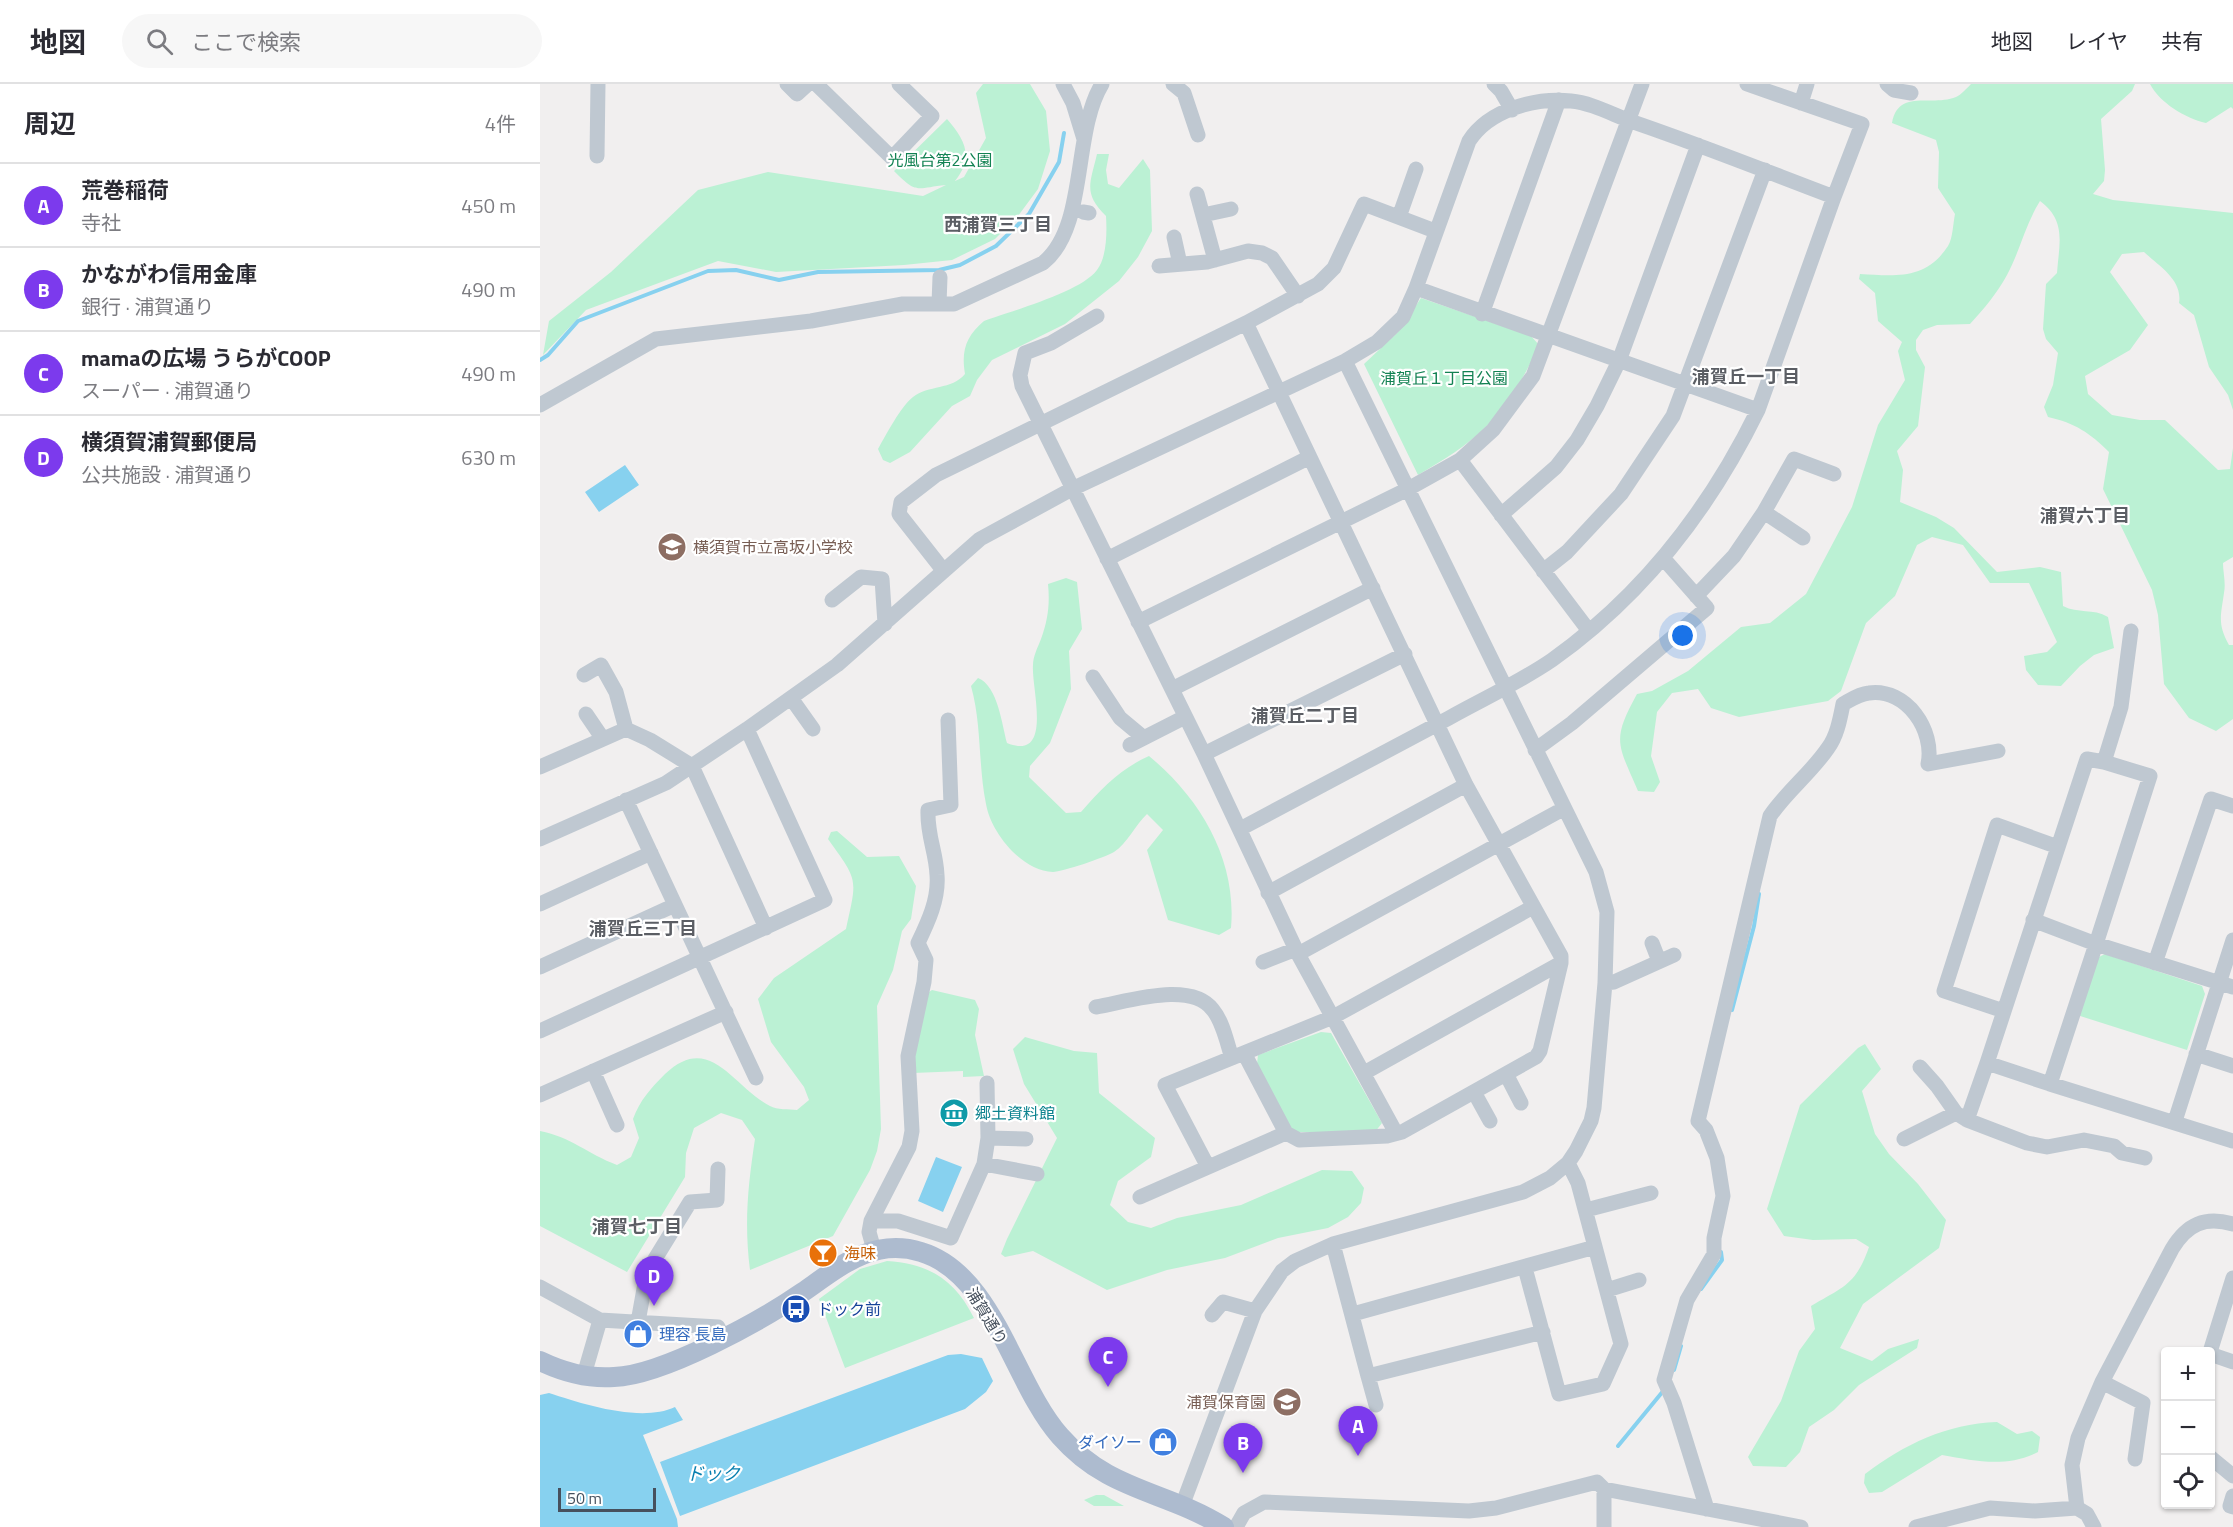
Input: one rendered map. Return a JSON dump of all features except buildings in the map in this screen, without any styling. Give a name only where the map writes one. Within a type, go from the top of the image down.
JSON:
[{"type":"main road","name":"浦賀通り","points":[[540,1361],[560,1371],[584,1375],[612,1378],[640,1374],[723,1337],[803,1292],[843,1263],[874,1250],[900,1248],[922,1252],[955,1271],[981,1301],[1038,1406],[1077,1455],[1097,1471],[1123,1484],[1204,1515],[1224,1527]]},
{"type":"street","points":[[597,156],[598,84]]},
{"type":"street","points":[[787,84],[797,94],[808,84]]},
{"type":"street","points":[[816,84],[892,158],[932,117],[899,84]]},
{"type":"street","points":[[1063,84],[1084,140]]},
{"type":"street","points":[[540,405],[656,339],[811,321],[903,297],[939,304],[954,304],[1043,263],[1054,255],[1065,236],[1084,140],[1093,104],[1102,84]]},
{"type":"street","points":[[1173,84],[1185,93],[1198,135]]},
{"type":"street","points":[[1494,84],[1512,110]]},
{"type":"street","points":[[1138,622],[1408,489],[1460,459],[1493,430],[1533,376],[1642,84]]},
{"type":"street","points":[[1240,829],[1552,660],[1589,631],[1626,597],[1663,558],[1715,490],[1758,410],[1862,124],[1801,103],[1772,88],[1747,84]]},
{"type":"street","points":[[1801,103],[1807,84]]},
{"type":"street","points":[[1887,84],[1894,90],[1911,93]]},
{"type":"street","points":[[1482,314],[1559,100]]},
{"type":"street","points":[[540,839],[666,783],[747,729],[837,665],[980,539],[1072,489],[1345,361],[1377,342],[1402,316],[1416,288],[1469,141],[1483,125],[1512,110],[1559,100],[1574,101],[1834,197]]},
{"type":"street","points":[[1502,515],[1556,467],[1577,440],[1619,361],[1698,145]]},
{"type":"street","points":[[1399,217],[1416,169]]},
{"type":"street","points":[[1543,571],[1567,552],[1621,494],[1673,416],[1687,384],[1765,171]]},
{"type":"street","points":[[1197,194],[1215,260]]},
{"type":"street","points":[[943,570],[899,514],[901,502],[936,475],[1040,422],[1246,323],[1318,284],[1334,268],[1364,204],[1435,231]]},
{"type":"street","points":[[1203,215],[1231,209]]},
{"type":"street","points":[[1174,237],[1180,264]]},
{"type":"street","points":[[1158,266],[1215,260],[1248,251],[1262,253],[1272,258],[1298,296]]},
{"type":"street","points":[[939,304],[940,277]]},
{"type":"street","points":[[1416,288],[1482,314],[1758,410]]},
{"type":"street","points":[[1097,316],[1051,343],[1025,353],[1020,375],[1022,386],[1204,754],[1297,952],[1396,1133]]},
{"type":"street","points":[[1096,1006],[1166,994],[1192,998],[1215,1011],[1238,1056],[1286,1133],[1299,1140],[1396,1133],[1410,1128],[1536,1058],[1540,1051],[1561,963],[1561,956],[1466,785],[1405,654],[1308,458],[1246,323]]},
{"type":"street","points":[[1182,1506],[1255,1311],[1282,1271],[1295,1261],[1333,1244],[1523,1192],[1550,1178],[1568,1163],[1584,1137],[1594,1108],[1605,983],[1607,912],[1603,892],[1345,361]]},
{"type":"street","points":[[1107,559],[1308,458]]},
{"type":"street","points":[[1460,459],[1589,631]]},
{"type":"street","points":[[1696,596],[1734,556],[1764,512],[1794,459],[1834,474]]},
{"type":"street","points":[[1764,512],[1803,538]]},
{"type":"street","points":[[1535,750],[1572,723],[1707,608],[1663,558]]},
{"type":"street","points":[[832,600],[861,577],[882,579],[885,624]]},
{"type":"street","points":[[1172,689],[1373,588]]},
{"type":"street","points":[[2104,762],[2121,707],[2131,631]]},
{"type":"street","points":[[1204,754],[1405,654]]},
{"type":"street","points":[[584,675],[601,665],[616,692],[626,729]]},
{"type":"street","points":[[1093,677],[1120,718],[1144,738]]},
{"type":"street","points":[[1090,702],[1103,693]]},
{"type":"street","points":[[1707,1509],[1667,1386],[1687,1300],[1714,1254],[1714,1238],[1723,1196],[1717,1158],[1706,1130],[1698,1121],[1770,816],[1787,792],[1828,748],[1835,737],[1843,704],[1860,695],[1887,694],[1906,705],[1914,713],[1931,743],[1928,764],[1998,751]]},
{"type":"street","points":[[791,698],[813,729]]},
{"type":"street","points":[[586,714],[603,739]]},
{"type":"street","points":[[1130,745],[1185,717]]},
{"type":"street","points":[[874,1250],[869,1232],[871,1221],[904,1158],[912,1131],[908,1056],[924,982],[926,960],[918,943],[933,909],[937,887],[936,863],[927,831],[928,810],[951,805],[946,741],[948,720]]},
{"type":"street","points":[[540,767],[626,729],[650,740],[692,765],[766,928]]},
{"type":"street","points":[[540,1031],[825,900],[747,729]]},
{"type":"street","points":[[1904,1139],[1962,1116],[1987,1063],[2087,759],[2150,776],[2050,1084]]},
{"type":"street","points":[[1268,893],[1466,785]]},
{"type":"street","points":[[2155,963],[2211,799],[2233,806]]},
{"type":"street","points":[[626,800],[756,1078]]},
{"type":"street","points":[[1263,962],[1297,952],[1563,809]]},
{"type":"street","points":[[2004,1011],[1944,992],[1997,825],[2058,847]]},
{"type":"street","points":[[540,904],[651,854]]},
{"type":"street","points":[[540,967],[675,905]]},
{"type":"street","points":[[1208,1167],[1165,1085],[1334,1017],[1533,906]]},
{"type":"street","points":[[2034,920],[2096,944],[2226,985]]},
{"type":"street","points":[[2175,1121],[2196,1054],[2226,985],[2233,940]]},
{"type":"street","points":[[1652,943],[1659,961]]},
{"type":"street","points":[[1605,983],[1614,982],[1674,955]]},
{"type":"street","points":[[1364,1072],[1561,963]]},
{"type":"street","points":[[540,1095],[726,1012]]},
{"type":"street","points":[[2196,1054],[2233,1066]]},
{"type":"street","points":[[1987,1063],[2233,1141]]},
{"type":"street","points":[[1920,1067],[1962,1116],[2026,1143],[2048,1147],[2084,1140],[2114,1146],[2122,1153],[2145,1158]]},
{"type":"street","points":[[593,1071],[617,1125]]},
{"type":"street","points":[[1506,1074],[1521,1103]]},
{"type":"street","points":[[871,1221],[898,1221],[951,1238],[984,1164],[988,1138],[987,1083]]},
{"type":"street","points":[[1473,1092],[1490,1121]]},
{"type":"street","points":[[1140,1197],[1286,1133]]},
{"type":"street","points":[[988,1138],[1026,1139]]},
{"type":"street","points":[[1524,1268],[1558,1394],[1603,1384],[1620,1344],[1586,1210],[1578,1183],[1568,1163]]},
{"type":"street","points":[[984,1164],[1037,1174]]},
{"type":"street","points":[[638,1322],[647,1272],[690,1202],[717,1200],[717,1169]]},
{"type":"street","points":[[1586,1210],[1651,1193]]},
{"type":"street","points":[[2077,1508],[2072,1465],[2074,1452],[2102,1382],[2178,1238],[2199,1222],[2220,1220],[2233,1224]]},
{"type":"street","points":[[1333,1244],[1376,1405]]},
{"type":"street","points":[[1353,1314],[1595,1247]]},
{"type":"street","points":[[2213,1347],[2233,1278]]},
{"type":"street","points":[[1607,1290],[1639,1280]]},
{"type":"street","points":[[540,1287],[600,1320],[718,1327],[723,1337]]},
{"type":"street","points":[[1212,1315],[1223,1302],[1255,1311]]},
{"type":"street","points":[[584,1375],[600,1320]]},
{"type":"street","points":[[1368,1376],[1543,1332]]},
{"type":"street","points":[[2215,1355],[2233,1362]]},
{"type":"street","points":[[2102,1382],[2143,1403],[2135,1459]]},
{"type":"street","points":[[2215,1460],[2233,1476]]},
{"type":"street","points":[[1236,1527],[1245,1513],[1264,1502],[1469,1511],[1496,1508],[1598,1482],[1604,1489],[1801,1527]]},
{"type":"street","points":[[1604,1489],[1604,1527]]},
{"type":"street","points":[[2233,1496],[2230,1506],[2233,1507]]},
{"type":"street","points":[[1916,1527],[1990,1508],[2035,1511],[2077,1508],[2087,1514],[2094,1527]]},
{"type":"green space","name":"光風台第2公園","points":[[983,84],[1030,84],[1046,111],[1050,151],[1038,189],[1018,216],[995,239],[952,260],[904,265],[776,272],[718,261],[586,310],[543,355],[549,321],[611,272],[698,190],[768,172],[923,196],[946,185],[913,187],[894,171],[947,119],[965,148],[965,164],[955,181],[964,177],[986,138],[976,93]]},
{"type":"green space","points":[[1971,84],[2135,84],[2132,91],[2101,119],[2104,181],[2093,194],[2113,200],[2233,213],[2233,410],[2228,395],[2209,367],[2194,315],[2179,303],[2174,280],[2144,252],[2122,254],[2110,272],[2148,325],[2130,350],[2085,376],[2088,394],[2112,415],[2140,420],[2165,420],[2218,470],[2230,469],[2233,448],[2233,557],[2223,563],[2225,585],[2221,619],[2225,638],[2229,645],[2233,645],[2233,719],[2216,731],[2189,718],[2164,684],[2158,615],[2152,590],[2103,489],[2109,452],[2082,430],[2048,417],[2044,407],[2053,385],[2058,353],[2046,339],[2043,329],[2046,284],[2057,273],[2060,243],[2058,225],[2049,209],[2040,201],[2030,219],[2007,275],[1995,294],[1970,324],[1937,325],[1923,330],[1916,340],[1916,350],[1925,367],[1918,426],[1897,451],[1903,470],[1900,502],[1936,517],[1954,528],[1997,572],[2040,567],[2061,572],[2063,606],[2108,617],[2114,648],[2094,655],[2061,686],[2038,685],[2026,670],[2024,656],[2047,652],[2057,642],[2029,583],[1990,583],[1963,545],[1932,537],[1917,545],[1895,596],[1866,623],[1841,691],[1828,701],[1739,717],[1711,708],[1698,689],[1672,693],[1657,712],[1651,756],[1660,782],[1654,792],[1638,791],[1620,742],[1623,722],[1637,694],[1652,691],[1688,671],[1741,627],[1770,623],[1806,594],[1852,507],[1878,425],[1905,380],[1898,351],[1902,342],[1878,321],[1875,293],[1859,279],[1860,274],[1909,274],[1930,265],[1950,243],[1955,214],[1938,188],[1939,152],[1936,140],[1892,123],[1895,112],[1909,102],[1947,100],[1956,97]]},
{"type":"green space","points":[[2150,84],[2233,84],[2233,109],[2231,107],[2206,123],[2198,121],[2167,103]]},
{"type":"green space","points":[[1097,154],[1109,154],[1106,170],[1108,184],[1119,188],[1143,159],[1150,170],[1152,231],[1138,257],[1119,281],[1065,324],[992,360],[977,380],[970,396],[952,406],[910,452],[890,463],[883,460],[878,449],[908,401],[919,393],[954,383],[965,374],[966,344],[973,332],[984,321],[1061,293],[1089,278],[1097,270],[1105,251],[1106,216],[1094,201],[1090,188]]},
{"type":"green space","name":"浦賀丘１丁目公園","points":[[1421,298],[1531,336],[1539,345],[1516,389],[1491,422],[1460,449],[1418,475],[1364,364],[1399,331]]},
{"type":"green space","points":[[1066,578],[1077,582],[1082,629],[1069,651],[1071,689],[1050,743],[1030,766],[1029,777],[1066,813],[1081,812],[1112,780],[1149,756],[1185,791],[1212,833],[1221,855],[1228,878],[1231,928],[1219,935],[1168,920],[1147,850],[1163,830],[1147,814],[1114,852],[1084,864],[1053,872],[1041,870],[1019,858],[994,827],[986,804],[977,715],[971,686],[978,678],[990,689],[995,697],[1007,743],[1022,746],[1031,742],[1037,720],[1033,662],[1047,619],[1048,584]]},
{"type":"green space","points":[[837,831],[867,857],[899,856],[916,886],[911,919],[902,931],[893,970],[877,1006],[881,1129],[877,1151],[870,1170],[833,1236],[750,1270],[747,1236],[748,1204],[755,1139],[742,1120],[721,1113],[694,1128],[686,1153],[685,1177],[627,1272],[540,1226],[540,1131],[561,1137],[617,1165],[631,1157],[639,1138],[633,1119],[643,1100],[665,1074],[681,1062],[695,1058],[708,1060],[773,1107],[797,1110],[809,1100],[804,1087],[771,1042],[758,999],[774,978],[846,929],[853,881],[845,864],[828,839],[831,832]]},
{"type":"green space","points":[[2105,954],[2202,986],[2205,994],[2187,1050],[2077,1015],[2097,958]]},
{"type":"green space","points":[[932,990],[975,1000],[979,1009],[975,1035],[984,1076],[963,1077],[963,1071],[913,1073],[912,1063],[926,994]]},
{"type":"green space","points":[[1321,1032],[1331,1033],[1382,1123],[1375,1132],[1293,1132],[1257,1064],[1258,1055]]},
{"type":"green space","points":[[1025,1037],[1074,1051],[1097,1053],[1099,1093],[1155,1138],[1151,1157],[1118,1181],[1110,1205],[1128,1222],[1151,1228],[1177,1218],[1241,1205],[1322,1170],[1352,1171],[1364,1188],[1361,1203],[1348,1217],[1328,1228],[1278,1238],[1225,1258],[1167,1270],[1107,1290],[1033,1251],[1005,1257],[1001,1254],[1007,1239],[1057,1138],[1024,1084],[1013,1049]]},
{"type":"green space","points":[[1865,1044],[1881,1069],[1862,1091],[1875,1134],[1889,1154],[1918,1184],[1946,1220],[1939,1248],[1863,1304],[1840,1348],[1872,1361],[1888,1349],[1919,1339],[1917,1348],[1859,1385],[1834,1410],[1809,1427],[1800,1452],[1786,1467],[1753,1466],[1748,1457],[1781,1401],[1799,1351],[1815,1329],[1811,1306],[1847,1284],[1859,1270],[1869,1247],[1856,1239],[1813,1240],[1784,1236],[1767,1209],[1800,1105],[1858,1048]]},
{"type":"green space","points":[[887,1261],[916,1266],[940,1276],[958,1293],[974,1318],[845,1368],[819,1299],[860,1269]]},
{"type":"green space","points":[[1997,1422],[2017,1434],[2032,1431],[2040,1437],[2038,1452],[2003,1462],[1942,1455],[1882,1492],[1869,1493],[1864,1483],[1865,1474],[1911,1445],[1943,1431]]},
{"type":"green space","points":[[1096,1495],[1104,1495],[1124,1506],[1094,1506],[1084,1500]]},
{"type":"water","points":[[625,465],[639,485],[599,512],[585,492]]},
{"type":"water","points":[[936,1157],[962,1167],[943,1212],[918,1201]]},
{"type":"water","name":"ドック","points":[[961,1354],[982,1358],[993,1381],[986,1392],[965,1409],[680,1516],[660,1462],[948,1355]]},
{"type":"water","points":[[549,1393],[629,1413],[646,1413],[675,1407],[683,1420],[643,1435],[677,1519],[678,1527],[540,1527],[540,1395]]},
{"type":"waterway","points":[[540,360],[548,355],[578,321],[708,271],[736,270],[779,280],[818,272],[939,270],[960,265],[996,246],[1029,214],[1059,162],[1064,133]]},
{"type":"waterway","points":[[1732,1010],[1754,926],[1759,894]]},
{"type":"waterway","points":[[1701,1289],[1722,1260],[1721,1252]]},
{"type":"waterway","points":[[1674,1370],[1681,1346]]},
{"type":"waterway","points":[[1618,1446],[1664,1390]]},
{"type":"place","name":"横須賀市立高坂小学校","points":[[672,547]]},
{"type":"place","name":"郷土資料館","points":[[954,1113]]},
{"type":"place","name":"海味","points":[[823,1253]]},
{"type":"place","name":"横須賀浦賀郵便局","points":[[654,1306]]},
{"type":"place","name":"ドック前","points":[[796,1309]]},
{"type":"place","name":"理容 長島","points":[[638,1334]]},
{"type":"place","name":"mamaの広場 うらがCOOP","points":[[1108,1387]]},
{"type":"place","name":"浦賀保育園","points":[[1287,1402]]},
{"type":"place","name":"ダイソー","points":[[1163,1442]]},
{"type":"place","name":"荒巻稲荷","points":[[1358,1456]]},
{"type":"place","name":"かながわ信用金庫","points":[[1243,1473]]},
{"type":"district","name":"西浦賀三丁目","points":[[998,224]]},
{"type":"district","name":"浦賀丘一丁目","points":[[1746,376]]},
{"type":"district","name":"浦賀六丁目","points":[[2085,515]]},
{"type":"district","name":"浦賀丘二丁目","points":[[1305,715]]},
{"type":"district","name":"浦賀丘三丁目","points":[[643,928]]},
{"type":"district","name":"浦賀七丁目","points":[[637,1226]]}]
